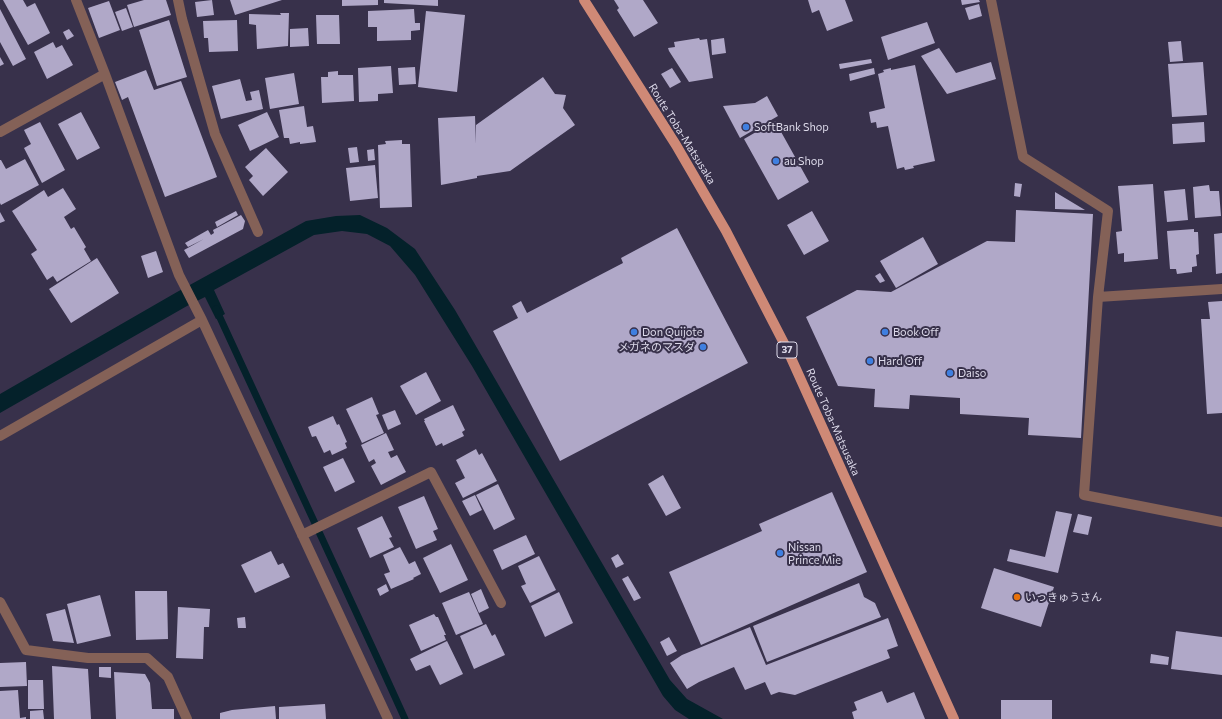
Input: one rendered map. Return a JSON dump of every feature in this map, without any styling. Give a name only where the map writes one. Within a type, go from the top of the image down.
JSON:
[{"type":"main road","name":"Route Toba-Matsusaka","points":[[584,0],[676,145],[730,238],[787,349],[954,719]]},
{"type":"street","points":[[76,0],[182,282],[202,320],[305,534],[388,719]]},
{"type":"street","points":[[178,0],[184,27],[215,134],[258,232]]},
{"type":"street","points":[[991,0],[1022,157],[1108,211],[1098,297],[1084,495],[1222,522]]},
{"type":"street","points":[[0,132],[105,74]]},
{"type":"street","points":[[1098,297],[1222,289]]},
{"type":"street","points":[[0,436],[202,320]]},
{"type":"street","points":[[305,534],[431,472],[501,603]]},
{"type":"street","points":[[0,602],[26,650],[88,658],[147,658],[168,677],[187,719]]},
{"type":"water","points":[[360,215],[387,228],[415,249],[455,310],[670,680],[687,699],[723,719],[689,719],[675,710],[663,696],[472,366],[415,275],[390,246],[367,234],[342,231],[314,235],[214,290],[225,314],[216,319],[205,297],[0,413],[0,394],[177,292],[306,221],[336,216]]},
{"type":"building","points":[[3,0],[23,0],[27,7],[35,3],[50,33],[28,45]]},
{"type":"building","points":[[144,0],[166,0],[171,15],[134,27],[127,5]]},
{"type":"building","points":[[212,0],[214,15],[197,17],[195,2]]},
{"type":"building","points":[[230,0],[282,0],[235,15]]},
{"type":"building","points":[[342,0],[378,0],[378,5],[342,6]]},
{"type":"building","points":[[384,0],[438,0],[438,6],[384,3]]},
{"type":"building","points":[[614,0],[643,0],[658,23],[634,37],[617,10],[619,8]]},
{"type":"building","points":[[808,0],[845,0],[853,21],[827,31],[819,10],[812,13]]},
{"type":"building","points":[[961,0],[979,0],[980,2],[962,5]]},
{"type":"building","points":[[109,1],[120,30],[99,38],[88,8]]},
{"type":"building","points":[[979,4],[982,16],[969,20],[965,8]]},
{"type":"building","points":[[126,8],[133,27],[122,31],[115,12]]},
{"type":"building","points":[[0,9],[26,59],[13,66],[0,42]]},
{"type":"building","points":[[414,9],[415,23],[420,23],[420,30],[411,31],[411,40],[377,41],[377,27],[368,27],[368,11]]},
{"type":"building","points":[[426,11],[465,15],[457,92],[418,87]]},
{"type":"building","points":[[280,13],[289,13],[288,46],[257,49],[256,25],[249,24],[249,14],[281,15]]},
{"type":"building","points":[[316,15],[339,15],[340,44],[317,44]]},
{"type":"building","points":[[169,20],[187,77],[157,86],[139,30]]},
{"type":"building","points":[[237,20],[238,51],[209,52],[208,38],[204,38],[203,21]]},
{"type":"building","points":[[927,22],[935,43],[888,60],[881,37]]},
{"type":"building","points":[[308,28],[309,46],[290,47],[290,29]]},
{"type":"building","points":[[69,29],[74,36],[67,40],[63,32]]},
{"type":"building","points":[[699,38],[700,40],[707,39],[713,78],[689,82],[668,48],[675,47],[674,42]]},
{"type":"building","points":[[724,38],[726,53],[712,55],[711,40]]},
{"type":"building","points":[[1181,41],[1183,61],[1170,62],[1168,42]]},
{"type":"building","points":[[53,42],[56,48],[62,45],[73,65],[47,79],[34,52]]},
{"type":"building","points":[[939,48],[956,73],[991,62],[996,79],[947,94],[921,56]]},
{"type":"building","points":[[0,57],[4,64],[0,66]]},
{"type":"building","points":[[871,59],[872,63],[840,69],[839,64]]},
{"type":"building","points":[[1203,62],[1207,115],[1172,117],[1168,64]]},
{"type":"building","points":[[915,65],[935,161],[913,166],[914,168],[905,170],[904,167],[897,169],[888,126],[877,128],[876,122],[871,123],[869,112],[885,108],[878,74],[884,72],[883,70],[891,68],[891,70]]},
{"type":"building","points":[[391,66],[393,93],[378,94],[378,101],[359,102],[358,68]]},
{"type":"building","points":[[415,67],[416,84],[399,85],[398,68]]},
{"type":"building","points":[[672,68],[681,82],[670,88],[661,74]]},
{"type":"building","points":[[874,68],[875,74],[850,81],[849,74]]},
{"type":"building","points":[[146,70],[154,90],[181,81],[217,177],[165,197],[128,97],[122,100],[115,82]]},
{"type":"building","points":[[338,71],[338,75],[353,75],[354,101],[322,103],[321,77],[328,77],[328,72]]},
{"type":"building","points":[[294,73],[299,104],[270,109],[265,78]]},
{"type":"building","points":[[543,77],[555,94],[566,95],[563,108],[575,125],[510,171],[477,176],[477,178],[441,185],[438,118],[475,116],[476,144],[476,125]]},
{"type":"building","points":[[240,79],[246,101],[252,100],[250,92],[259,90],[263,109],[221,119],[212,86]]},
{"type":"building","name":"SoftBank Shop","points":[[767,96],[778,116],[740,138],[723,106],[755,103]]},
{"type":"building","points":[[304,106],[307,127],[313,126],[316,142],[300,144],[300,142],[290,144],[289,138],[284,138],[279,110]]},
{"type":"building","points":[[81,112],[100,148],[77,160],[58,124]]},
{"type":"building","points":[[267,112],[279,137],[250,151],[238,125]]},
{"type":"building","name":"au Shop","points":[[775,121],[809,182],[778,200],[744,139]]},
{"type":"building","points":[[40,122],[65,170],[42,183],[24,148],[31,144],[24,130]]},
{"type":"building","points":[[1204,122],[1205,142],[1173,144],[1172,124]]},
{"type":"building","points":[[402,140],[402,144],[410,144],[412,207],[380,208],[378,145],[386,144],[385,141]]},
{"type":"building","points":[[357,147],[359,162],[350,163],[348,148]]},
{"type":"building","points":[[266,148],[288,172],[263,196],[249,180],[253,176],[245,167]]},
{"type":"building","points":[[374,149],[375,160],[368,161],[367,150]]},
{"type":"building","points":[[25,159],[39,185],[1,205],[0,160],[6,169]]},
{"type":"building","points":[[375,165],[378,198],[350,201],[346,168]]},
{"type":"building","points":[[1015,183],[1022,184],[1020,197],[1014,196]]},
{"type":"building","points":[[1153,184],[1158,259],[1124,262],[1124,253],[1118,254],[1116,232],[1122,231],[1118,186]]},
{"type":"building","points":[[1209,185],[1210,191],[1219,191],[1221,216],[1195,218],[1193,187]]},
{"type":"building","points":[[63,188],[76,209],[64,217],[71,229],[74,227],[86,247],[84,249],[91,261],[57,282],[53,276],[47,280],[31,254],[37,250],[12,211],[44,190],[48,197]]},
{"type":"building","points":[[1185,189],[1188,220],[1167,222],[1164,191]]},
{"type":"building","points":[[1055,192],[1085,210],[1055,209]]},
{"type":"building","points":[[1016,210],[1093,214],[1081,438],[1028,435],[1029,418],[960,414],[960,398],[910,395],[909,409],[874,407],[875,389],[838,386],[806,317],[857,290],[891,292],[987,241],[1015,242]]},
{"type":"building","points":[[236,211],[238,215],[217,227],[215,222]]},
{"type":"building","points":[[812,211],[829,241],[804,255],[787,225]]},
{"type":"building","points":[[0,212],[5,221],[0,223]]},
{"type":"building","points":[[241,215],[245,221],[243,229],[189,258],[184,250],[204,239],[188,247],[185,243],[208,230],[211,235],[214,233],[213,230]]},
{"type":"building","points":[[677,228],[748,363],[560,461],[493,331],[518,318],[512,306],[521,301],[527,313],[623,263],[621,258]]},
{"type":"building","points":[[1194,229],[1194,232],[1198,232],[1199,254],[1196,255],[1197,266],[1192,267],[1192,272],[1177,274],[1176,269],[1170,269],[1167,231]]},
{"type":"building","points":[[1222,233],[1222,273],[1216,274],[1214,234]]},
{"type":"building","points":[[923,237],[938,264],[896,288],[880,261]]},
{"type":"building","points":[[156,251],[163,272],[148,278],[141,256]]},
{"type":"building","points":[[97,258],[119,293],[71,323],[49,289]]},
{"type":"building","points":[[880,273],[885,281],[880,283],[875,276]]},
{"type":"building","points":[[1222,301],[1222,413],[1207,414],[1201,319],[1210,319],[1208,302]]},
{"type":"building","points":[[426,372],[441,401],[416,415],[400,386]]},
{"type":"building","points":[[372,397],[379,414],[376,415],[384,433],[362,443],[346,409]]},
{"type":"building","points":[[453,405],[465,430],[462,432],[464,436],[443,446],[442,443],[436,446],[424,419]]},
{"type":"building","points":[[395,410],[401,424],[388,430],[382,415]]},
{"type":"building","points":[[333,416],[337,425],[339,424],[347,442],[345,443],[347,448],[332,455],[330,450],[324,453],[316,436],[312,437],[308,427]]},
{"type":"building","points":[[386,433],[394,450],[388,452],[391,458],[397,455],[406,472],[381,485],[371,466],[376,463],[374,459],[369,462],[361,445]]},
{"type":"building","points":[[476,449],[479,455],[482,453],[497,481],[463,498],[455,483],[465,478],[456,460]]},
{"type":"building","points":[[343,458],[355,482],[335,492],[323,467]]},
{"type":"building","points":[[663,475],[681,508],[666,516],[648,484]]},
{"type":"building","points":[[498,484],[515,519],[494,530],[476,495]]},
{"type":"building","points":[[832,492],[867,572],[701,645],[669,572],[762,531],[759,524]]},
{"type":"building","points":[[475,495],[482,510],[470,516],[462,501]]},
{"type":"building","points":[[424,496],[438,529],[433,531],[437,540],[416,549],[398,507]]},
{"type":"building","points":[[1056,511],[1072,514],[1058,573],[1007,561],[1010,549],[1045,557]]},
{"type":"building","points":[[1078,514],[1092,517],[1088,535],[1073,532]]},
{"type":"building","points":[[382,516],[392,537],[389,538],[394,547],[370,558],[357,528]]},
{"type":"building","points":[[526,535],[535,554],[502,570],[493,550]]},
{"type":"building","points":[[451,544],[468,580],[440,593],[423,558]]},
{"type":"building","points":[[400,547],[409,564],[415,561],[421,574],[413,578],[414,579],[391,589],[384,574],[390,572],[383,555]]},
{"type":"building","points":[[271,551],[278,565],[283,563],[290,577],[255,593],[241,565]]},
{"type":"building","points":[[618,554],[624,564],[616,568],[611,558]]},
{"type":"building","points":[[539,556],[556,590],[530,603],[521,586],[526,584],[518,566]]},
{"type":"building","name":"いっきゅうさん","points":[[994,568],[1054,587],[1041,627],[981,608]]},
{"type":"building","points":[[628,576],[641,598],[634,601],[622,579]]},
{"type":"building","points":[[859,583],[864,597],[875,603],[881,617],[767,662],[753,626]]},
{"type":"building","points":[[386,584],[389,591],[380,596],[377,589]]},
{"type":"building","points":[[481,589],[489,608],[479,613],[471,594]]},
{"type":"building","points":[[135,591],[167,591],[168,639],[136,640]]},
{"type":"building","points":[[469,592],[483,624],[456,635],[442,603]]},
{"type":"building","points":[[559,592],[573,623],[545,637],[531,606]]},
{"type":"building","points":[[100,595],[111,636],[77,644],[67,604]]},
{"type":"building","points":[[178,607],[210,609],[209,627],[204,627],[203,659],[176,658]]},
{"type":"building","points":[[65,609],[74,643],[53,641],[46,614]]},
{"type":"building","points":[[434,614],[438,617],[446,635],[444,635],[446,640],[421,651],[409,625]]},
{"type":"building","points":[[245,617],[246,628],[238,628],[237,618]]},
{"type":"building","points":[[888,618],[898,646],[887,650],[890,658],[795,695],[779,692],[771,695],[765,682],[745,690],[734,667],[699,682],[687,689],[670,663],[682,655],[750,627],[766,665]]},
{"type":"building","points":[[486,624],[492,636],[495,634],[505,655],[474,669],[460,636]]},
{"type":"building","points":[[1176,631],[1222,637],[1222,675],[1171,669]]},
{"type":"building","points":[[669,637],[677,651],[667,656],[660,642]]},
{"type":"building","points":[[447,641],[463,674],[440,685],[430,665],[416,671],[410,659]]},
{"type":"building","points":[[1151,654],[1169,657],[1168,665],[1150,663]]},
{"type":"building","points":[[26,662],[27,686],[0,687],[0,663]]},
{"type":"building","points":[[52,666],[88,669],[91,719],[54,719]]},
{"type":"building","points":[[99,667],[111,667],[111,678],[99,677]]},
{"type":"building","points":[[114,672],[145,674],[150,683],[152,709],[174,709],[174,719],[116,719]]},
{"type":"building","points":[[28,680],[43,680],[44,709],[28,709]]},
{"type":"building","points":[[18,690],[20,718],[26,717],[26,719],[0,719],[0,691]]},
{"type":"building","points":[[882,691],[887,703],[914,692],[925,719],[854,719],[852,712],[857,710],[854,702]]},
{"type":"building","points":[[1001,700],[1052,700],[1052,719],[1001,719]]},
{"type":"building","points":[[325,704],[326,719],[279,719],[279,707]]},
{"type":"building","points":[[275,706],[276,719],[220,719],[220,713],[232,710]]},
{"type":"building","points":[[43,710],[44,719],[30,719],[30,711]]},
{"type":"waterway","points":[[216,309],[405,719]]},
{"type":"place","name":"SoftBank Shop","points":[[746,127]]},
{"type":"place","name":"au Shop","points":[[776,161]]},
{"type":"place","name":"Don Quijote","points":[[634,332]]},
{"type":"place","name":"Book Off","points":[[885,332]]},
{"type":"place","name":"メガネのマスダ","points":[[703,347]]},
{"type":"place","name":"Hard Off","points":[[870,361]]},
{"type":"place","name":"Daiso","points":[[950,373]]},
{"type":"place","name":"Nissan Prince Mie","points":[[780,553]]},
{"type":"place","name":"いっきゅうさん","points":[[1017,597]]}]
